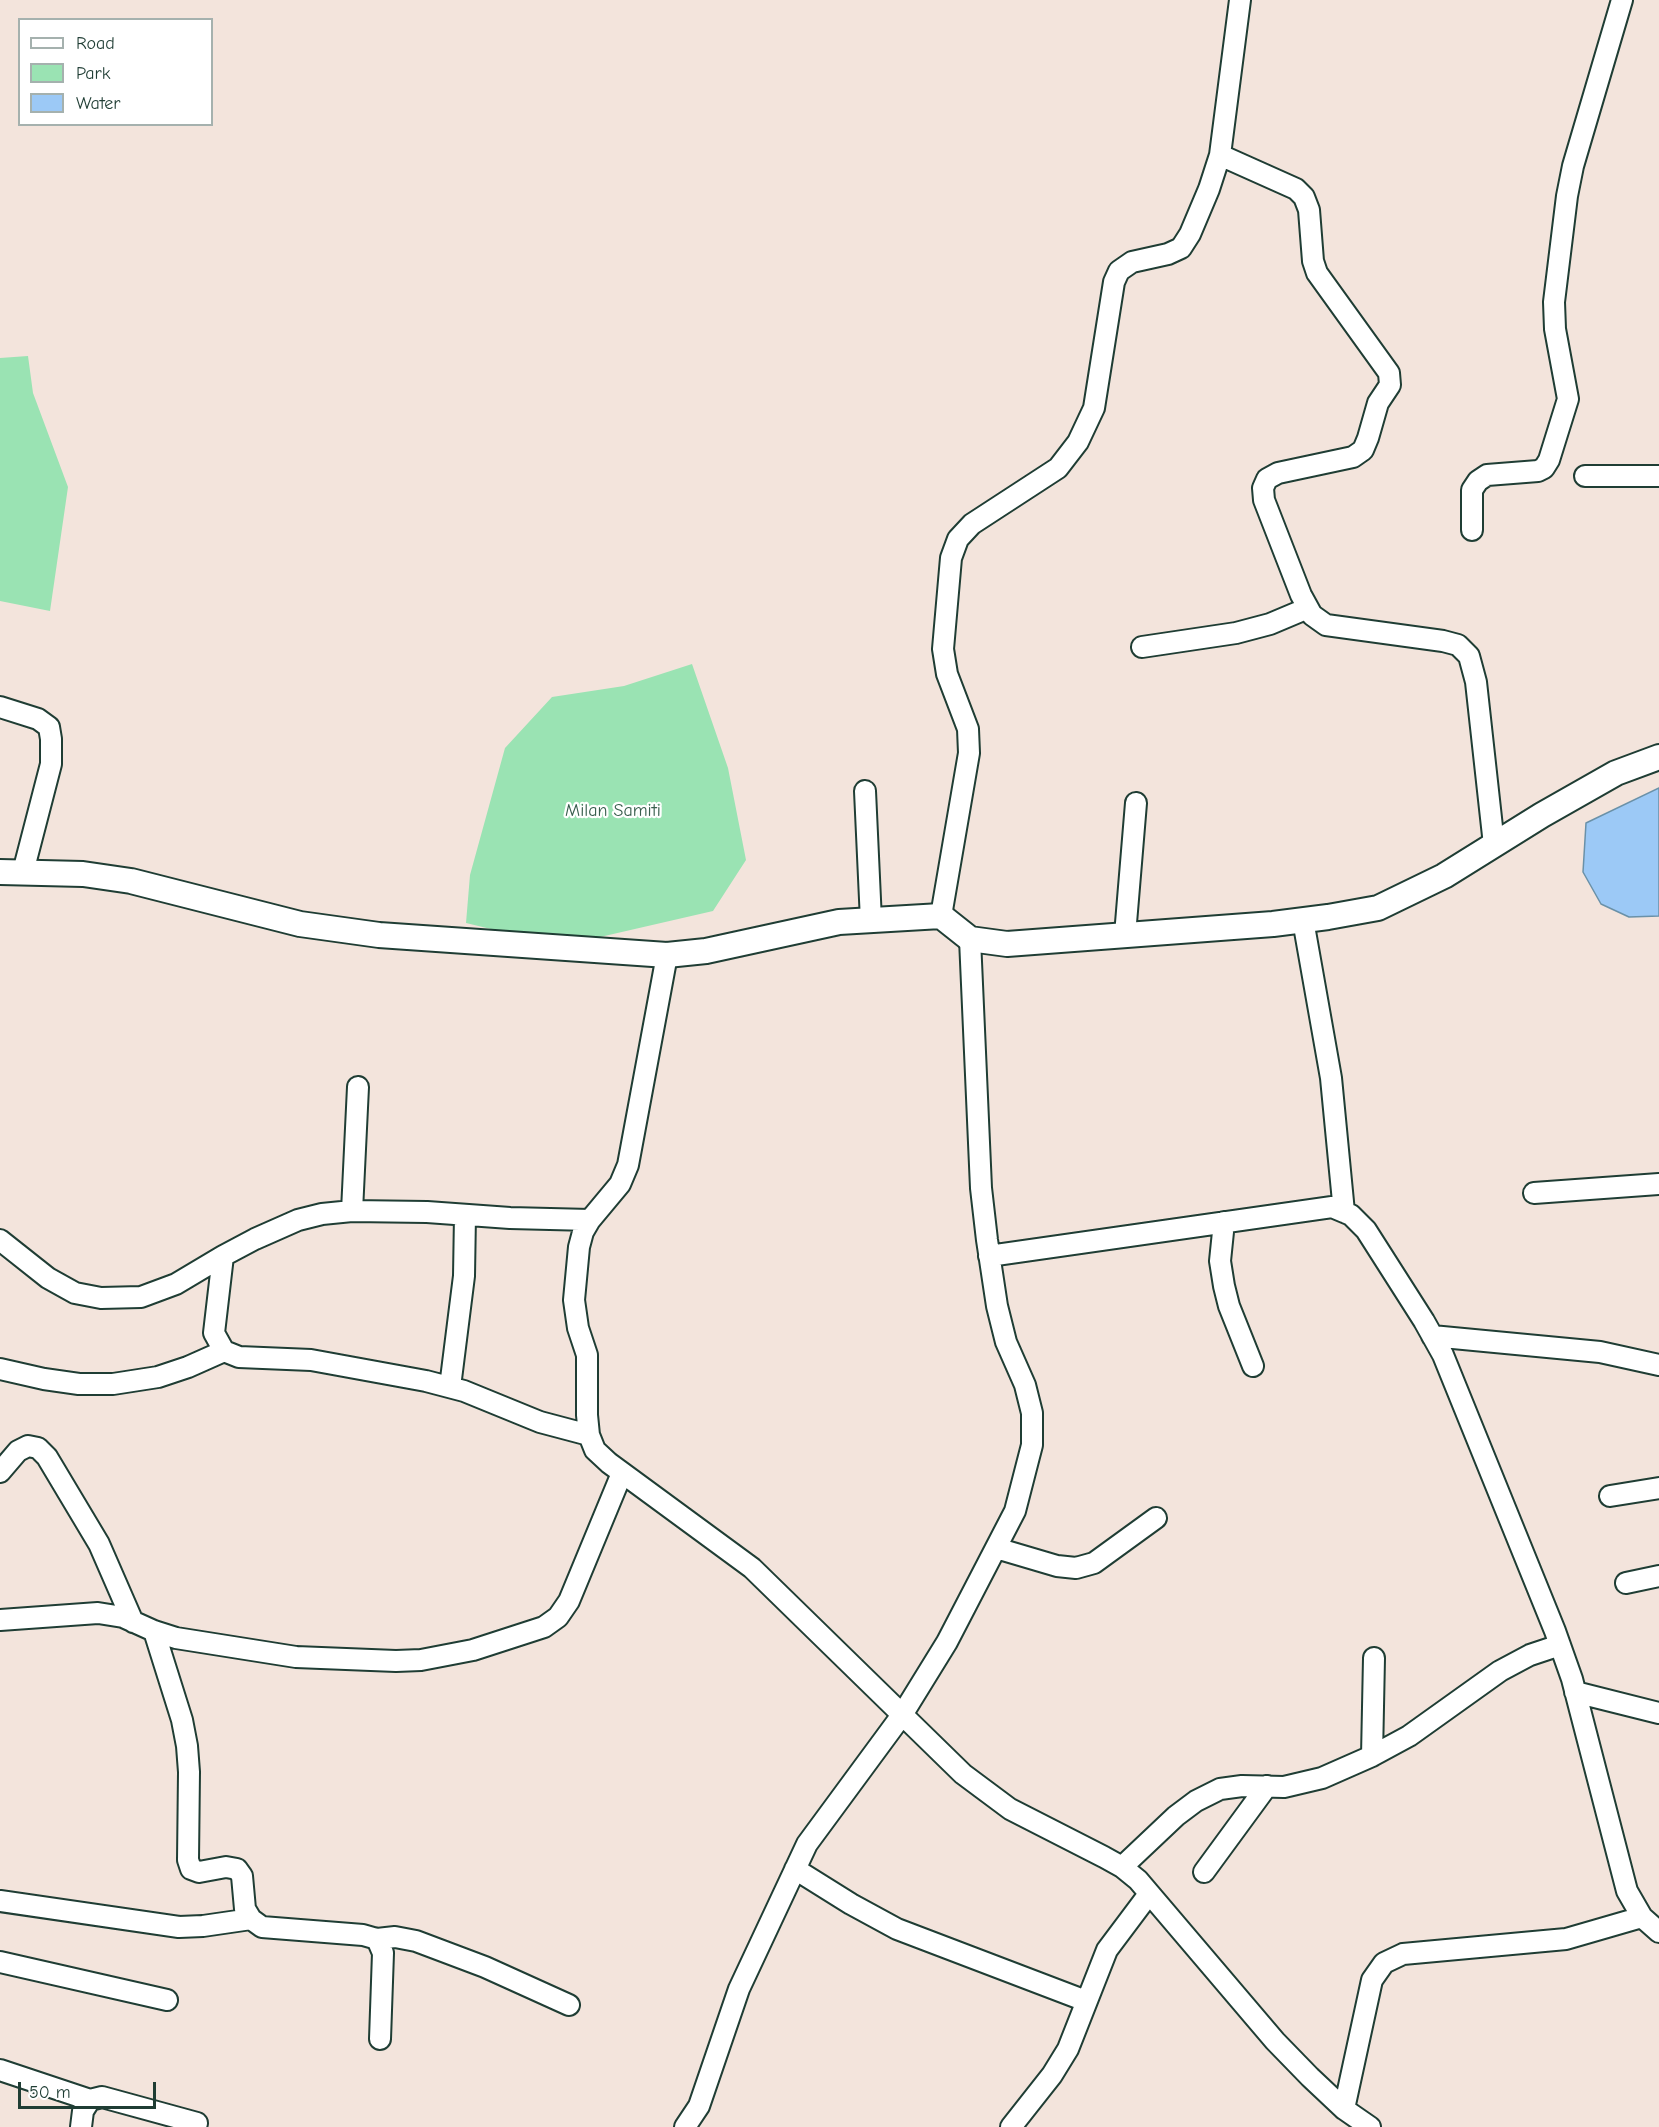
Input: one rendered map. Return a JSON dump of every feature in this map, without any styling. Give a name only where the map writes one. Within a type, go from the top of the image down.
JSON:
[{"type":"street","points":[[941,916],[969,753],[968,729],[948,674],[943,649],[951,558],[958,539],[972,524],[1058,468],[1078,442],[1094,408],[1114,282],[1119,271],[1132,262],[1168,254],[1180,248],[1190,234],[1220,155],[1240,0]]},
{"type":"street","points":[[1472,530],[1472,490],[1478,481],[1487,474],[1538,471],[1544,468],[1549,460],[1568,399],[1555,329],[1554,302],[1567,196],[1573,165],[1623,0]]},
{"type":"street","points":[[1220,155],[1296,189],[1304,197],[1309,210],[1313,261],[1317,273],[1389,373],[1390,385],[1378,403],[1363,450],[1353,457],[1278,473],[1267,479],[1263,488],[1264,500],[1301,595],[1312,615],[1326,625],[1458,645],[1469,656],[1476,682],[1494,845]]},
{"type":"street","points":[[1585,476],[1659,476]]},
{"type":"street","points":[[1143,647],[1236,633],[1270,624],[1308,608]]},
{"type":"street","points":[[0,707],[38,719],[49,727],[51,740],[51,764],[12,872],[83,874],[131,881],[300,924],[380,935],[668,955],[706,951],[839,922],[941,916],[970,939],[1007,944],[1303,920],[1378,908],[1444,876],[1616,773],[1659,757]]},
{"type":"street","points":[[865,791],[871,921]]},
{"type":"street","points":[[1125,935],[1136,803]]},
{"type":"street","points":[[1303,920],[1331,1078],[1344,1212]]},
{"type":"street","points":[[685,2127],[699,2106],[739,1989],[807,1844],[902,1715],[948,1642],[1015,1511],[1032,1444],[1032,1413],[1025,1385],[1006,1342],[997,1306],[989,1256],[981,1188],[970,939]]},
{"type":"street","points":[[668,955],[628,1166],[620,1184],[590,1220],[583,1232],[579,1247],[574,1300],[578,1328],[587,1355],[587,1415],[589,1435],[595,1450],[622,1473],[752,1568],[963,1774],[1010,1809],[1122,1867],[1149,1894],[1275,2040],[1310,2077],[1359,2121]]},
{"type":"street","points":[[352,1211],[358,1087]]},
{"type":"street","points":[[1534,1193],[1659,1184]]},
{"type":"street","points":[[989,1256],[1332,1206],[1351,1215],[1366,1230],[1443,1355],[1560,1645],[1575,1692],[1627,1891],[1642,1917],[1659,1932]]},
{"type":"street","points":[[0,1240],[48,1278],[75,1293],[101,1298],[141,1297],[176,1284],[223,1256],[298,1220],[322,1214],[352,1211],[427,1212],[590,1220]]},
{"type":"street","points":[[450,1387],[464,1276],[465,1215]]},
{"type":"street","points":[[1224,1222],[1220,1260],[1224,1286],[1229,1306],[1253,1366]]},
{"type":"street","points":[[223,1256],[214,1333],[224,1351],[239,1357],[311,1360],[450,1387],[540,1422],[589,1435]]},
{"type":"street","points":[[1432,1336],[1600,1352],[1659,1365]]},
{"type":"street","points":[[0,1369],[79,1384],[113,1384],[158,1377],[224,1351]]},
{"type":"street","points":[[0,1472],[18,1451],[28,1446],[38,1448],[47,1457],[99,1544],[133,1622]]},
{"type":"street","points":[[0,1620],[98,1613],[123,1617],[176,1638],[296,1657],[396,1661],[421,1660],[473,1650],[544,1627],[558,1617],[569,1601],[622,1473]]},
{"type":"street","points":[[1610,1496],[1659,1488]]},
{"type":"street","points":[[996,1548],[1057,1566],[1076,1568],[1094,1563],[1156,1518]]},
{"type":"street","points":[[1626,1583],[1659,1576]]},
{"type":"street","points":[[154,1631],[182,1720],[187,1746],[188,1860],[191,1869],[199,1872],[226,1867],[237,1869],[242,1876],[245,1909],[251,1919],[262,1927],[363,1935],[377,1939],[395,1937],[416,1941],[485,1967],[568,2005]]},
{"type":"street","points":[[1122,1867],[1176,1816],[1196,1801],[1220,1789],[1242,1786],[1284,1786],[1322,1778],[1372,1756],[1409,1736],[1500,1671],[1530,1655],[1560,1645]]},
{"type":"street","points":[[1372,1756],[1374,1658]]},
{"type":"street","points":[[1575,1692],[1659,1713]]},
{"type":"street","points":[[1204,1872],[1267,1786]]},
{"type":"street","points":[[795,1869],[897,1929],[1086,2001]]},
{"type":"street","points":[[1011,2127],[1052,2075],[1068,2049],[1107,1950],[1149,1894]]},
{"type":"street","points":[[0,1901],[178,1927],[251,1919]]},
{"type":"street","points":[[1359,2121],[1372,1980],[1384,1963],[1402,1954],[1566,1940],[1642,1917]]},
{"type":"street","points":[[377,1939],[383,1953],[380,2039]]},
{"type":"street","points":[[0,1962],[167,2000]]},
{"type":"street","points":[[0,2070],[90,2100],[102,2097],[197,2123]]},
{"type":"street","points":[[81,2127],[83,2111],[90,2100]]},
{"type":"green space","points":[[28,356],[33,393],[68,487],[50,611],[0,601],[0,358]]},
{"type":"green space","name":"Milan Samiti","points":[[692,664],[728,768],[746,860],[713,911],[561,946],[466,923],[470,875],[505,748],[552,697],[624,686]]},
{"type":"water","points":[[1659,788],[1659,916],[1629,917],[1601,904],[1583,872],[1586,823]]}]
